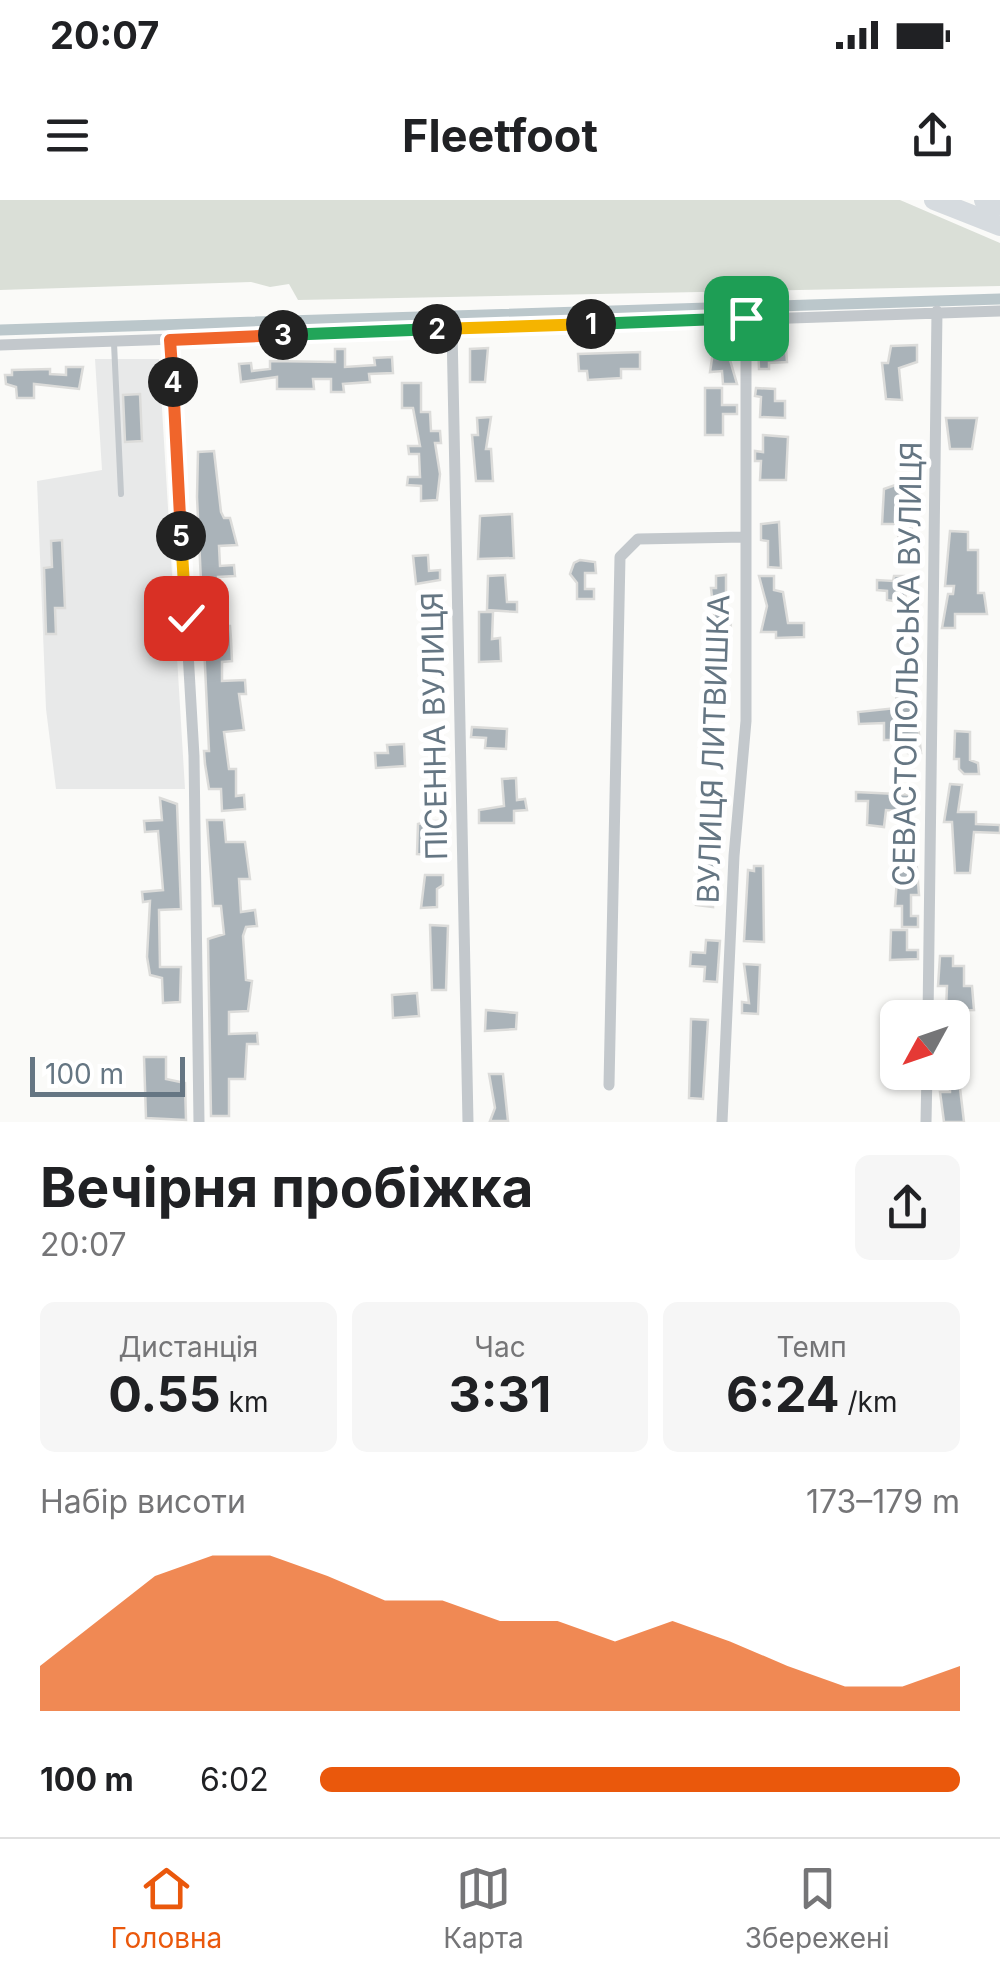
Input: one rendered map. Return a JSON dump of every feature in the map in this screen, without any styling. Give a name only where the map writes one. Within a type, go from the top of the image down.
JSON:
[{"type":"highway","points":[[934,200],[1000,226]]},
{"type":"highway","points":[[984,200],[1000,205]]},
{"type":"street","name":"СЕВАСТОПОЛЬСЬКА ВУЛИЦЯ","points":[[928,1000],[937,311]]},
{"type":"street","points":[[0,345],[1000,311]]},
{"type":"street","name":"ВУЛИЦЯ ЛИТВИШКА","points":[[722,1122],[734,856],[746,721],[746,318]]},
{"type":"street","name":"ПІСЕННА ВУЛИЦЯ","points":[[452,328],[468,1122]]},
{"type":"street","points":[[170,340],[194,756],[199,1122]]},
{"type":"street","points":[[609,1085],[620,556],[631,541],[746,537]]},
{"type":"street","points":[[926,1122],[927,1090]]},
{"type":"lane","points":[[114,343],[121,494]]},
{"type":"shaded area","points":[[0,200],[900,200],[1000,243],[1000,286],[298,300],[289,284],[270,287],[251,282],[0,290]]},
{"type":"shaded area","points":[[95,359],[159,359],[185,789],[56,789],[46,709],[37,481],[102,470]]},
{"type":"building","points":[[773,343],[773,349],[786,348],[787,362],[769,363],[769,369],[759,369],[758,344]]},
{"type":"building","points":[[917,345],[917,362],[899,368],[902,400],[886,399],[882,363],[888,363],[891,346]]},
{"type":"building","points":[[488,348],[485,382],[470,382],[470,349]]},
{"type":"building","points":[[335,349],[345,349],[345,367],[375,365],[374,358],[392,357],[393,373],[369,374],[370,382],[343,384],[344,392],[331,392],[331,379],[313,379],[314,389],[277,389],[277,377],[241,382],[239,364],[251,363],[252,371],[270,369],[270,361],[335,362]]},
{"type":"building","points":[[640,352],[640,369],[621,369],[621,378],[588,380],[587,371],[579,371],[578,354]]},
{"type":"building","points":[[713,352],[721,352],[730,360],[737,384],[723,384],[722,371],[710,372]]},
{"type":"building","points":[[66,367],[83,367],[79,389],[34,384],[34,398],[17,398],[16,387],[6,384],[5,375],[12,375],[12,370],[50,369],[50,374],[66,375]]},
{"type":"building","points":[[402,383],[421,383],[421,412],[430,412],[431,431],[440,431],[441,443],[435,443],[440,474],[437,500],[421,501],[421,486],[407,485],[408,477],[420,477],[419,454],[409,454],[408,446],[420,446],[413,408],[402,408]]},
{"type":"building","points":[[705,388],[722,388],[722,405],[737,405],[737,414],[723,414],[723,435],[705,435]]},
{"type":"building","points":[[756,388],[775,389],[775,401],[785,401],[785,418],[760,417],[761,397],[755,396]]},
{"type":"building","points":[[140,394],[142,441],[125,442],[123,395]]},
{"type":"building","points":[[491,417],[486,449],[491,449],[493,481],[476,481],[472,435],[478,435],[477,418]]},
{"type":"building","points":[[946,418],[977,418],[972,449],[950,449]]},
{"type":"building","points":[[763,435],[788,437],[786,480],[760,480],[761,461],[755,461],[755,451],[763,452]]},
{"type":"building","points":[[214,451],[221,512],[224,518],[230,518],[237,545],[219,546],[220,566],[234,565],[235,576],[218,577],[221,626],[230,626],[232,661],[222,662],[222,681],[245,680],[246,694],[239,694],[244,730],[224,732],[229,769],[236,769],[236,796],[244,795],[245,809],[222,811],[221,789],[209,789],[205,764],[204,751],[209,751],[197,497],[198,452]]},
{"type":"building","points":[[904,482],[904,494],[913,494],[911,546],[900,546],[896,524],[882,524],[884,489]]},
{"type":"building","points":[[512,514],[514,558],[478,559],[480,516]]},
{"type":"building","points":[[779,522],[781,568],[768,567],[768,541],[761,540],[761,524]]},
{"type":"building","points":[[950,531],[968,532],[968,550],[978,550],[978,593],[984,593],[987,614],[955,614],[955,628],[942,628],[948,594],[953,594],[954,586],[945,586]]},
{"type":"building","points":[[62,540],[65,608],[55,608],[56,634],[46,634],[44,568],[52,567],[51,541]]},
{"type":"building","points":[[428,555],[429,571],[440,570],[440,580],[416,584],[413,556]]},
{"type":"building","points":[[595,562],[596,573],[585,573],[585,589],[594,589],[594,599],[577,599],[577,583],[570,574],[574,563]]},
{"type":"building","points":[[505,575],[507,602],[517,602],[517,612],[487,610],[488,576]]},
{"type":"building","points":[[726,575],[726,615],[731,615],[729,668],[711,668],[716,634],[711,588],[716,588],[716,576]]},
{"type":"building","points":[[759,576],[774,576],[774,590],[783,592],[788,623],[804,623],[804,637],[776,638],[776,632],[761,632],[767,606]]},
{"type":"building","points":[[894,576],[904,576],[906,603],[887,600],[887,591],[877,590],[877,580],[893,581]]},
{"type":"building","points":[[479,612],[493,612],[492,639],[500,638],[501,661],[479,662]]},
{"type":"building","points":[[896,689],[914,689],[921,753],[908,753],[908,740],[884,740],[884,723],[859,724],[858,712],[897,708]]},
{"type":"building","points":[[472,727],[507,729],[506,749],[485,748],[486,738],[471,737]]},
{"type":"building","points":[[955,731],[970,732],[970,760],[978,763],[979,774],[964,774],[959,769],[959,759],[954,759]]},
{"type":"building","points":[[404,744],[405,766],[376,768],[375,753],[388,753],[387,745]]},
{"type":"building","points":[[516,778],[517,800],[525,799],[527,810],[514,811],[514,823],[479,823],[479,810],[504,806],[502,779]]},
{"type":"building","points":[[950,784],[962,785],[958,812],[976,812],[976,824],[1000,825],[1000,833],[974,832],[970,873],[955,873],[952,822],[944,822]]},
{"type":"building","points":[[856,792],[917,795],[916,806],[910,812],[886,810],[884,827],[867,825],[868,801],[856,801]]},
{"type":"building","points":[[160,798],[177,804],[181,909],[159,910],[160,967],[181,967],[180,1002],[163,1003],[162,978],[150,975],[150,901],[143,902],[142,892],[163,890],[158,831],[145,832],[144,821],[162,820]]},
{"type":"building","points":[[207,820],[224,820],[226,842],[245,842],[250,879],[239,879],[241,912],[255,910],[257,926],[246,927],[243,936],[246,980],[252,981],[248,1011],[229,1012],[229,1034],[257,1033],[258,1044],[247,1044],[245,1079],[229,1079],[229,1116],[211,1116],[208,939],[224,934],[221,906],[213,906]]},
{"type":"building","points":[[444,821],[444,833],[432,837],[431,855],[417,854],[418,824]]},
{"type":"building","points":[[892,829],[914,831],[919,895],[911,895],[911,916],[918,916],[918,927],[902,927],[902,906],[895,906],[900,838],[891,837]]},
{"type":"building","points":[[700,859],[717,859],[717,874],[712,874],[713,907],[696,905]]},
{"type":"building","points":[[754,866],[763,866],[764,942],[744,941],[748,870],[754,871]]},
{"type":"building","points":[[425,875],[443,875],[443,885],[437,889],[437,907],[421,908]]},
{"type":"building","points":[[430,925],[448,926],[446,990],[432,990]]},
{"type":"building","points":[[891,930],[907,930],[907,950],[918,950],[918,959],[890,960]]},
{"type":"building","points":[[706,940],[720,941],[717,982],[704,981],[705,967],[690,966],[691,952],[705,953]]},
{"type":"building","points":[[940,956],[953,956],[953,966],[964,966],[964,986],[972,986],[974,1010],[970,1010],[970,1000],[946,1000],[947,986],[938,986]]},
{"type":"building","points":[[744,964],[760,965],[758,1014],[742,1013],[742,1002],[749,1003]]},
{"type":"building","points":[[417,993],[419,1016],[393,1018],[392,995]]},
{"type":"building","points":[[486,1010],[517,1013],[516,1029],[485,1031]]},
{"type":"building","points":[[691,1019],[708,1020],[703,1099],[689,1098]]},
{"type":"building","points":[[144,1057],[166,1057],[166,1079],[185,1083],[186,1120],[146,1118]]},
{"type":"building","points":[[489,1074],[503,1074],[508,1121],[490,1121],[495,1108]]},
{"type":"building","points":[[960,1090],[964,1122],[944,1122],[940,1092]]},
{"type":"waterway","points":[[0,330],[1000,299]]},
{"type":"route","points":[[186,618],[170,340],[746,318]]}]
